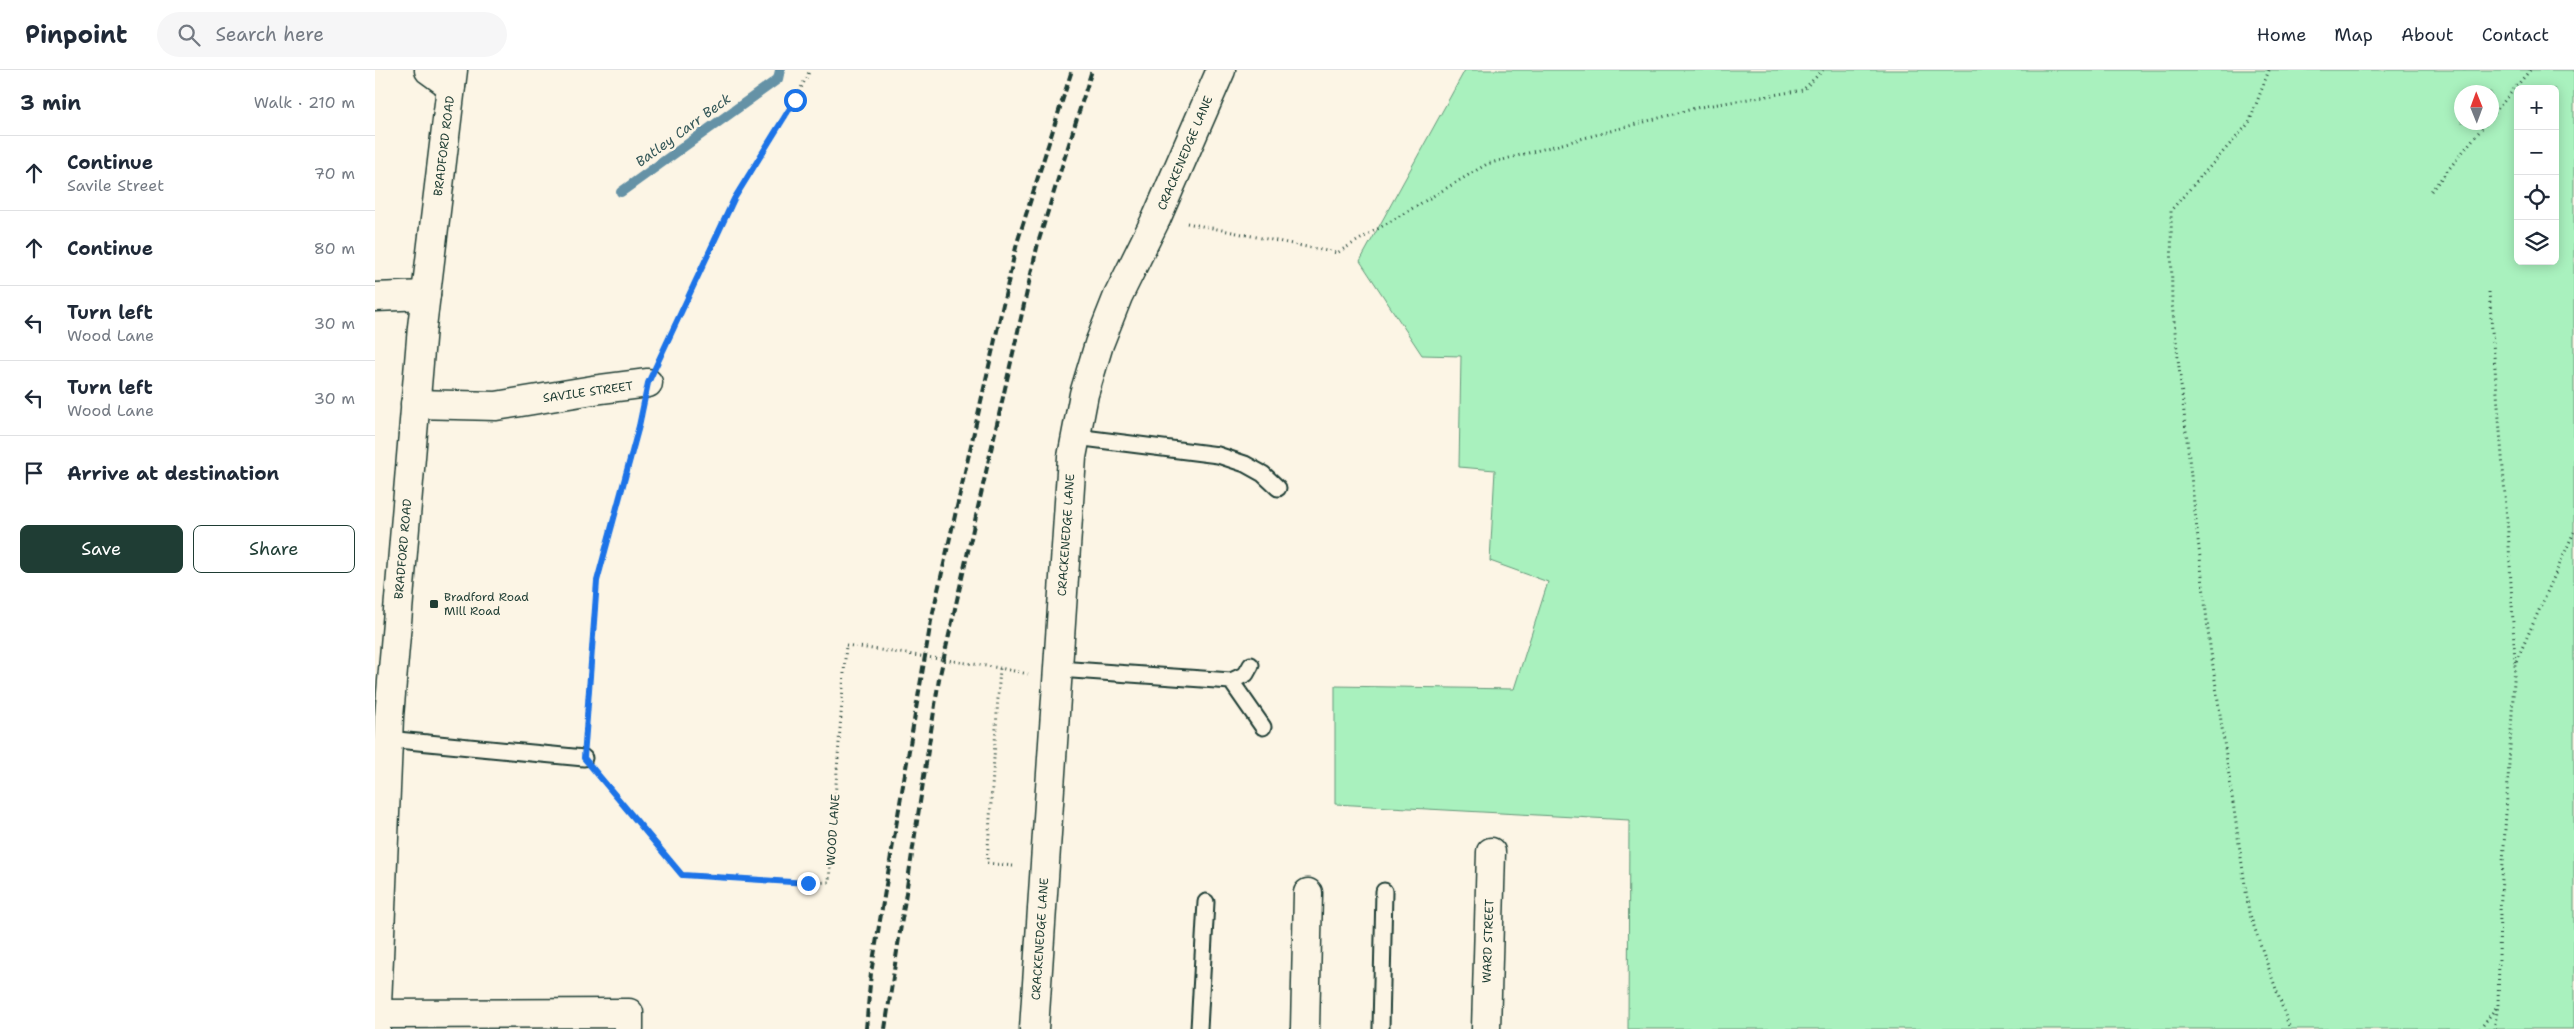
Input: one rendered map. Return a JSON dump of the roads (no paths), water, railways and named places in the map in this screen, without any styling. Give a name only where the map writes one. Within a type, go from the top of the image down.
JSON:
[{"type":"street","points":[[429,70],[452,78]]},
{"type":"street","name":"CRACKENEDGE LANE","points":[[1034,1029],[1045,870],[1048,673],[1066,525],[1072,457],[1085,394],[1099,344],[1118,296],[1157,217],[1221,70]]},
{"type":"street","name":"BRADFORD ROAD","points":[[377,1021],[384,722],[426,296],[452,78]]},
{"type":"street","points":[[375,298],[426,296]]},
{"type":"street","name":"SAVILE STREET","points":[[415,404],[496,406],[648,383]]},
{"type":"street","name":"WARD STREET","points":[[1486,1029],[1491,852]]},
{"type":"street","points":[[1305,1029],[1308,893]]},
{"type":"street","points":[[377,1021],[629,1021]]},
{"type":"lane","points":[[1076,437],[1218,455],[1245,464],[1263,474],[1278,488]]},
{"type":"lane","points":[[1048,673],[1231,681],[1246,674],[1251,665]]},
{"type":"lane","points":[[1231,681],[1263,727]]},
{"type":"lane","points":[[384,722],[584,758]]},
{"type":"lane","points":[[1381,1029],[1384,891]]},
{"type":"lane","points":[[1199,1029],[1206,902]]},
{"type":"waterway","name":"Batley Carr Beck","points":[[621,192],[778,79],[780,70]]},
{"type":"railway","points":[[866,1029],[871,973],[931,621],[1017,243],[1072,70]]},
{"type":"railway","points":[[885,1029],[939,679],[1038,243],[1092,70]]},
{"type":"place","name":"Bradford Road Mill Road","points":[[434,604]]}]
